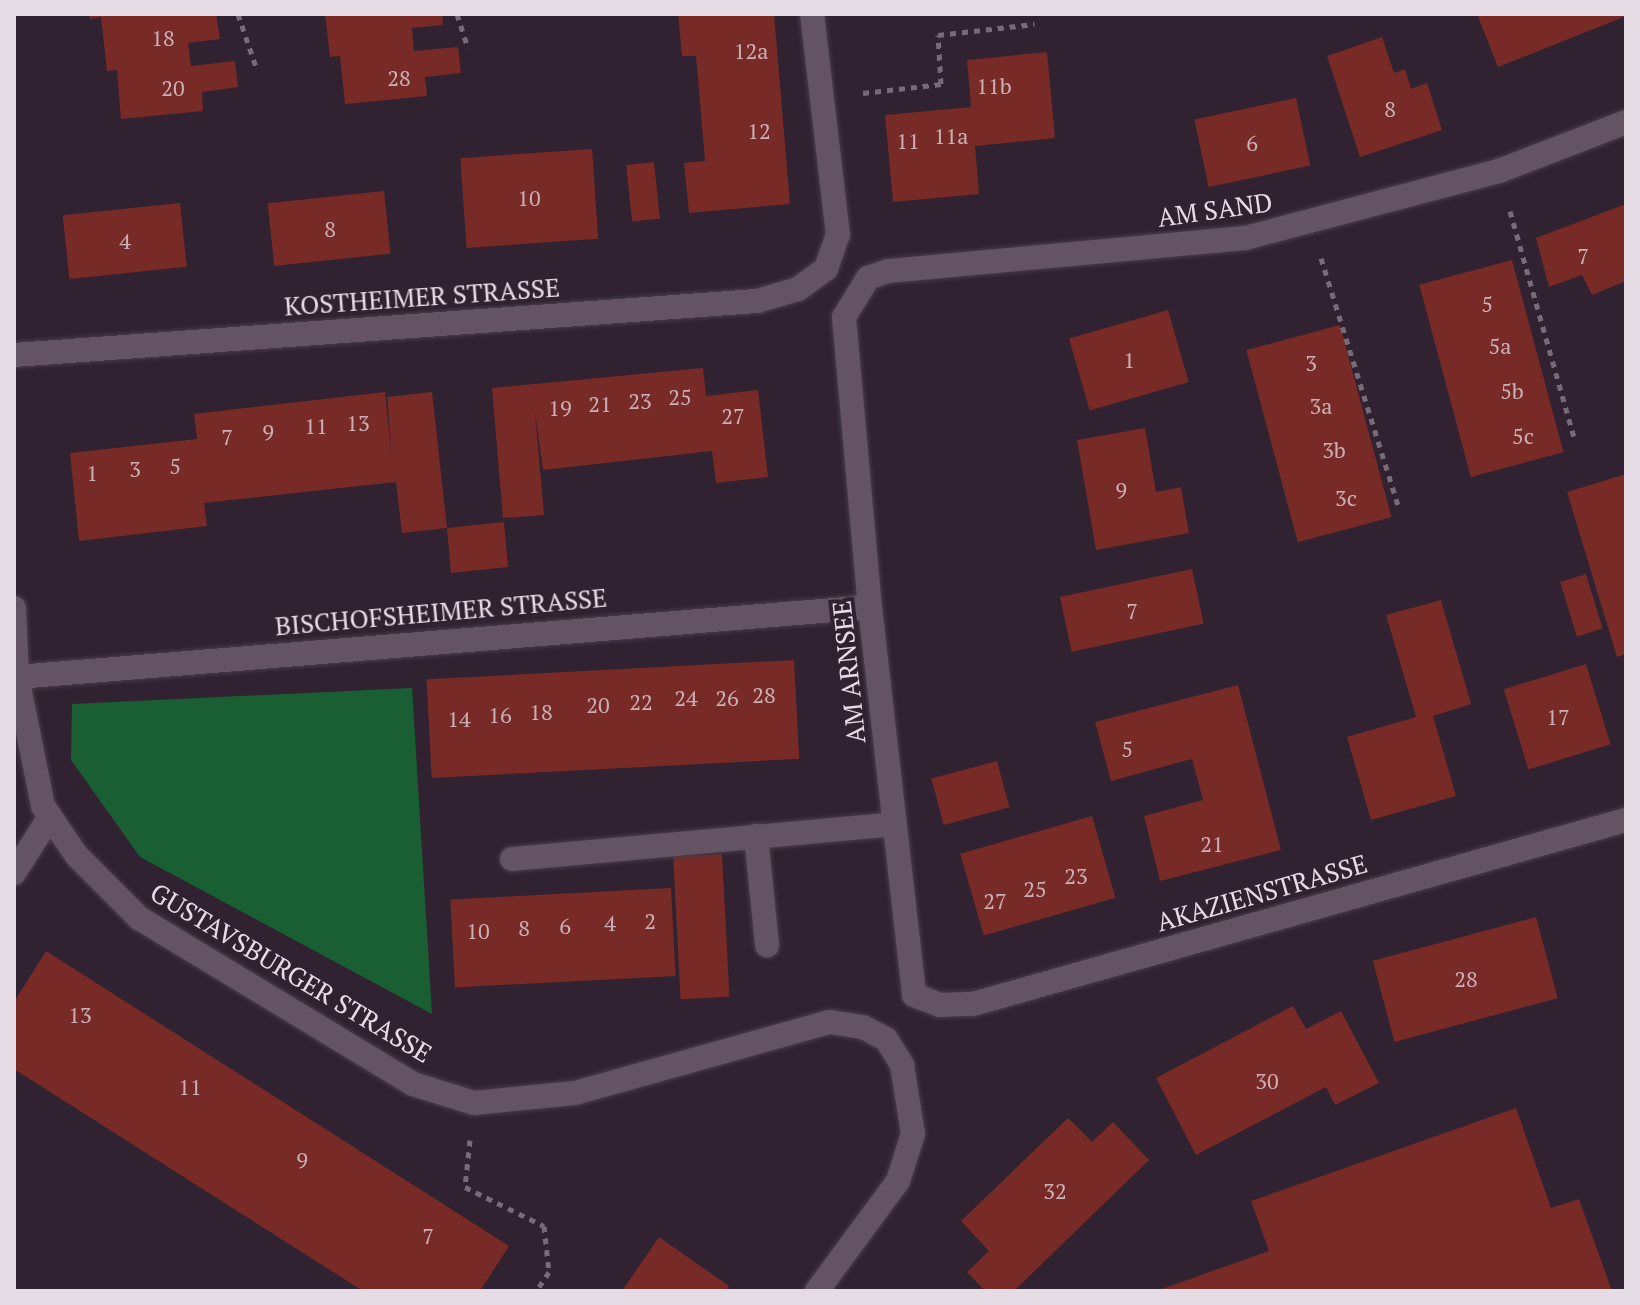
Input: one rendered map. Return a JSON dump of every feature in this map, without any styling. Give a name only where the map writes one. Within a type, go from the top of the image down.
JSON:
[{"type":"street","points":[[812,14],[822,98]]},
{"type":"street","name":"KOSTHEIMER STRASSE","points":[[14,355],[757,301],[798,289],[826,269],[838,235],[822,98]]},
{"type":"street","name":"AM SAND","points":[[846,342],[844,317],[853,294],[868,278],[888,271],[1245,238],[1499,171],[1626,122]]},
{"type":"street","name":"AM ARNSEE","points":[[846,342],[870,607],[914,995]]},
{"type":"street","name":"BISCHOFSHEIMER STRASSE","points":[[17,677],[870,607]]},
{"type":"street","name":"GUSTAVSBURGER STRASSE","points":[[14,608],[17,677],[43,806],[77,856],[139,918],[413,1084],[474,1103],[575,1093],[830,1022],[863,1027],[886,1039],[902,1065],[913,1134],[898,1181],[817,1291]]},
{"type":"street","points":[[14,873],[50,817]]},
{"type":"street","name":"AKAZIENSTRASSE","points":[[914,995],[940,1005],[973,1004],[1626,820]]},
{"type":"street","points":[[512,859],[894,824]]},
{"type":"street","points":[[756,836],[767,945]]},
{"type":"path","points":[[238,14],[256,67]]},
{"type":"path","points":[[457,14],[468,48]]},
{"type":"path","points":[[822,98],[941,84],[938,35],[1034,24]]},
{"type":"path","points":[[1499,171],[1575,440]]},
{"type":"path","points":[[1310,223],[1399,509]]},
{"type":"path","points":[[474,1103],[465,1187],[544,1226],[549,1272],[536,1291]]},
{"type":"green space","points":[[412,688],[432,1014],[140,857],[71,760],[72,704]]},
{"type":"building","points":[[89,14],[216,14],[220,39],[188,43],[191,66],[235,61],[238,87],[202,92],[203,111],[121,119],[117,70],[107,71],[101,17],[90,19]]},
{"type":"building","points":[[325,14],[442,14],[443,25],[412,28],[414,51],[458,47],[461,73],[425,77],[427,96],[345,104],[340,56],[330,57]]},
{"type":"building","points":[[678,14],[774,14],[790,204],[689,213],[684,163],[705,161],[696,56],[682,56]]},
{"type":"building","points":[[1477,14],[1626,14],[1626,16],[1498,67]]},
{"type":"building","points":[[1382,37],[1394,73],[1405,69],[1411,89],[1427,83],[1442,130],[1360,157],[1327,56]]},
{"type":"building","points":[[1047,52],[1055,138],[975,146],[979,194],[893,202],[885,115],[971,107],[967,60]]},
{"type":"building","points":[[1296,98],[1310,165],[1209,187],[1194,120]]},
{"type":"building","points":[[592,149],[598,239],[467,248],[460,158]]},
{"type":"building","points":[[654,162],[660,219],[632,222],[626,165]]},
{"type":"building","points":[[384,191],[391,254],[274,266],[268,203]]},
{"type":"building","points":[[180,203],[187,267],[69,279],[63,215]]},
{"type":"building","points":[[1626,204],[1626,281],[1592,295],[1582,275],[1549,287],[1536,238]]},
{"type":"building","points":[[1512,260],[1564,452],[1471,477],[1419,285]]},
{"type":"building","points":[[1168,310],[1189,382],[1090,410],[1069,338]]},
{"type":"building","points":[[1340,325],[1392,517],[1298,542],[1246,350]]},
{"type":"building","points":[[703,368],[706,396],[758,390],[768,477],[716,483],[712,451],[543,470],[535,412],[544,515],[503,518],[492,388]]},
{"type":"building","points":[[385,392],[392,459],[387,397],[432,392],[447,528],[402,533],[396,482],[204,503],[207,526],[79,541],[70,453],[197,439],[194,414]]},
{"type":"building","points":[[1145,428],[1156,492],[1181,487],[1189,533],[1096,550],[1077,440]]},
{"type":"building","points":[[1626,474],[1626,654],[1617,657],[1567,492]]},
{"type":"building","points":[[504,522],[508,567],[451,573],[447,528]]},
{"type":"building","points":[[1192,569],[1204,624],[1072,652],[1060,597]]},
{"type":"building","points":[[1586,574],[1603,629],[1577,636],[1560,582]]},
{"type":"building","points":[[1441,600],[1471,704],[1433,716],[1456,796],[1371,820],[1347,737],[1416,717],[1386,615]]},
{"type":"building","points":[[794,660],[799,759],[432,778],[427,679]]},
{"type":"building","points":[[1586,664],[1611,744],[1528,769],[1504,689]]},
{"type":"building","points":[[1238,685],[1281,850],[1160,881],[1144,816],[1203,800],[1192,759],[1111,781],[1095,722]]},
{"type":"building","points":[[997,761],[1009,807],[944,825],[931,779]]},
{"type":"building","points":[[1092,816],[1115,898],[984,935],[960,854]]},
{"type":"building","points":[[722,854],[729,997],[681,999],[673,857]]},
{"type":"building","points":[[671,888],[676,976],[455,987],[450,900]]},
{"type":"building","points":[[1536,917],[1558,998],[1394,1042],[1373,961]]},
{"type":"building","points":[[46,951],[509,1246],[480,1291],[363,1291],[14,1069],[14,1002]]},
{"type":"building","points":[[1293,1006],[1306,1029],[1341,1011],[1379,1083],[1335,1105],[1326,1087],[1196,1155],[1156,1078]]},
{"type":"building","points":[[1516,1108],[1551,1208],[1579,1199],[1612,1291],[1156,1291],[1269,1251],[1251,1201]]},
{"type":"building","points":[[1068,1118],[1092,1142],[1113,1122],[1149,1160],[1014,1291],[985,1291],[967,1272],[989,1251],[961,1221]]},
{"type":"building","points":[[659,1237],[729,1286],[726,1291],[622,1291]]}]
